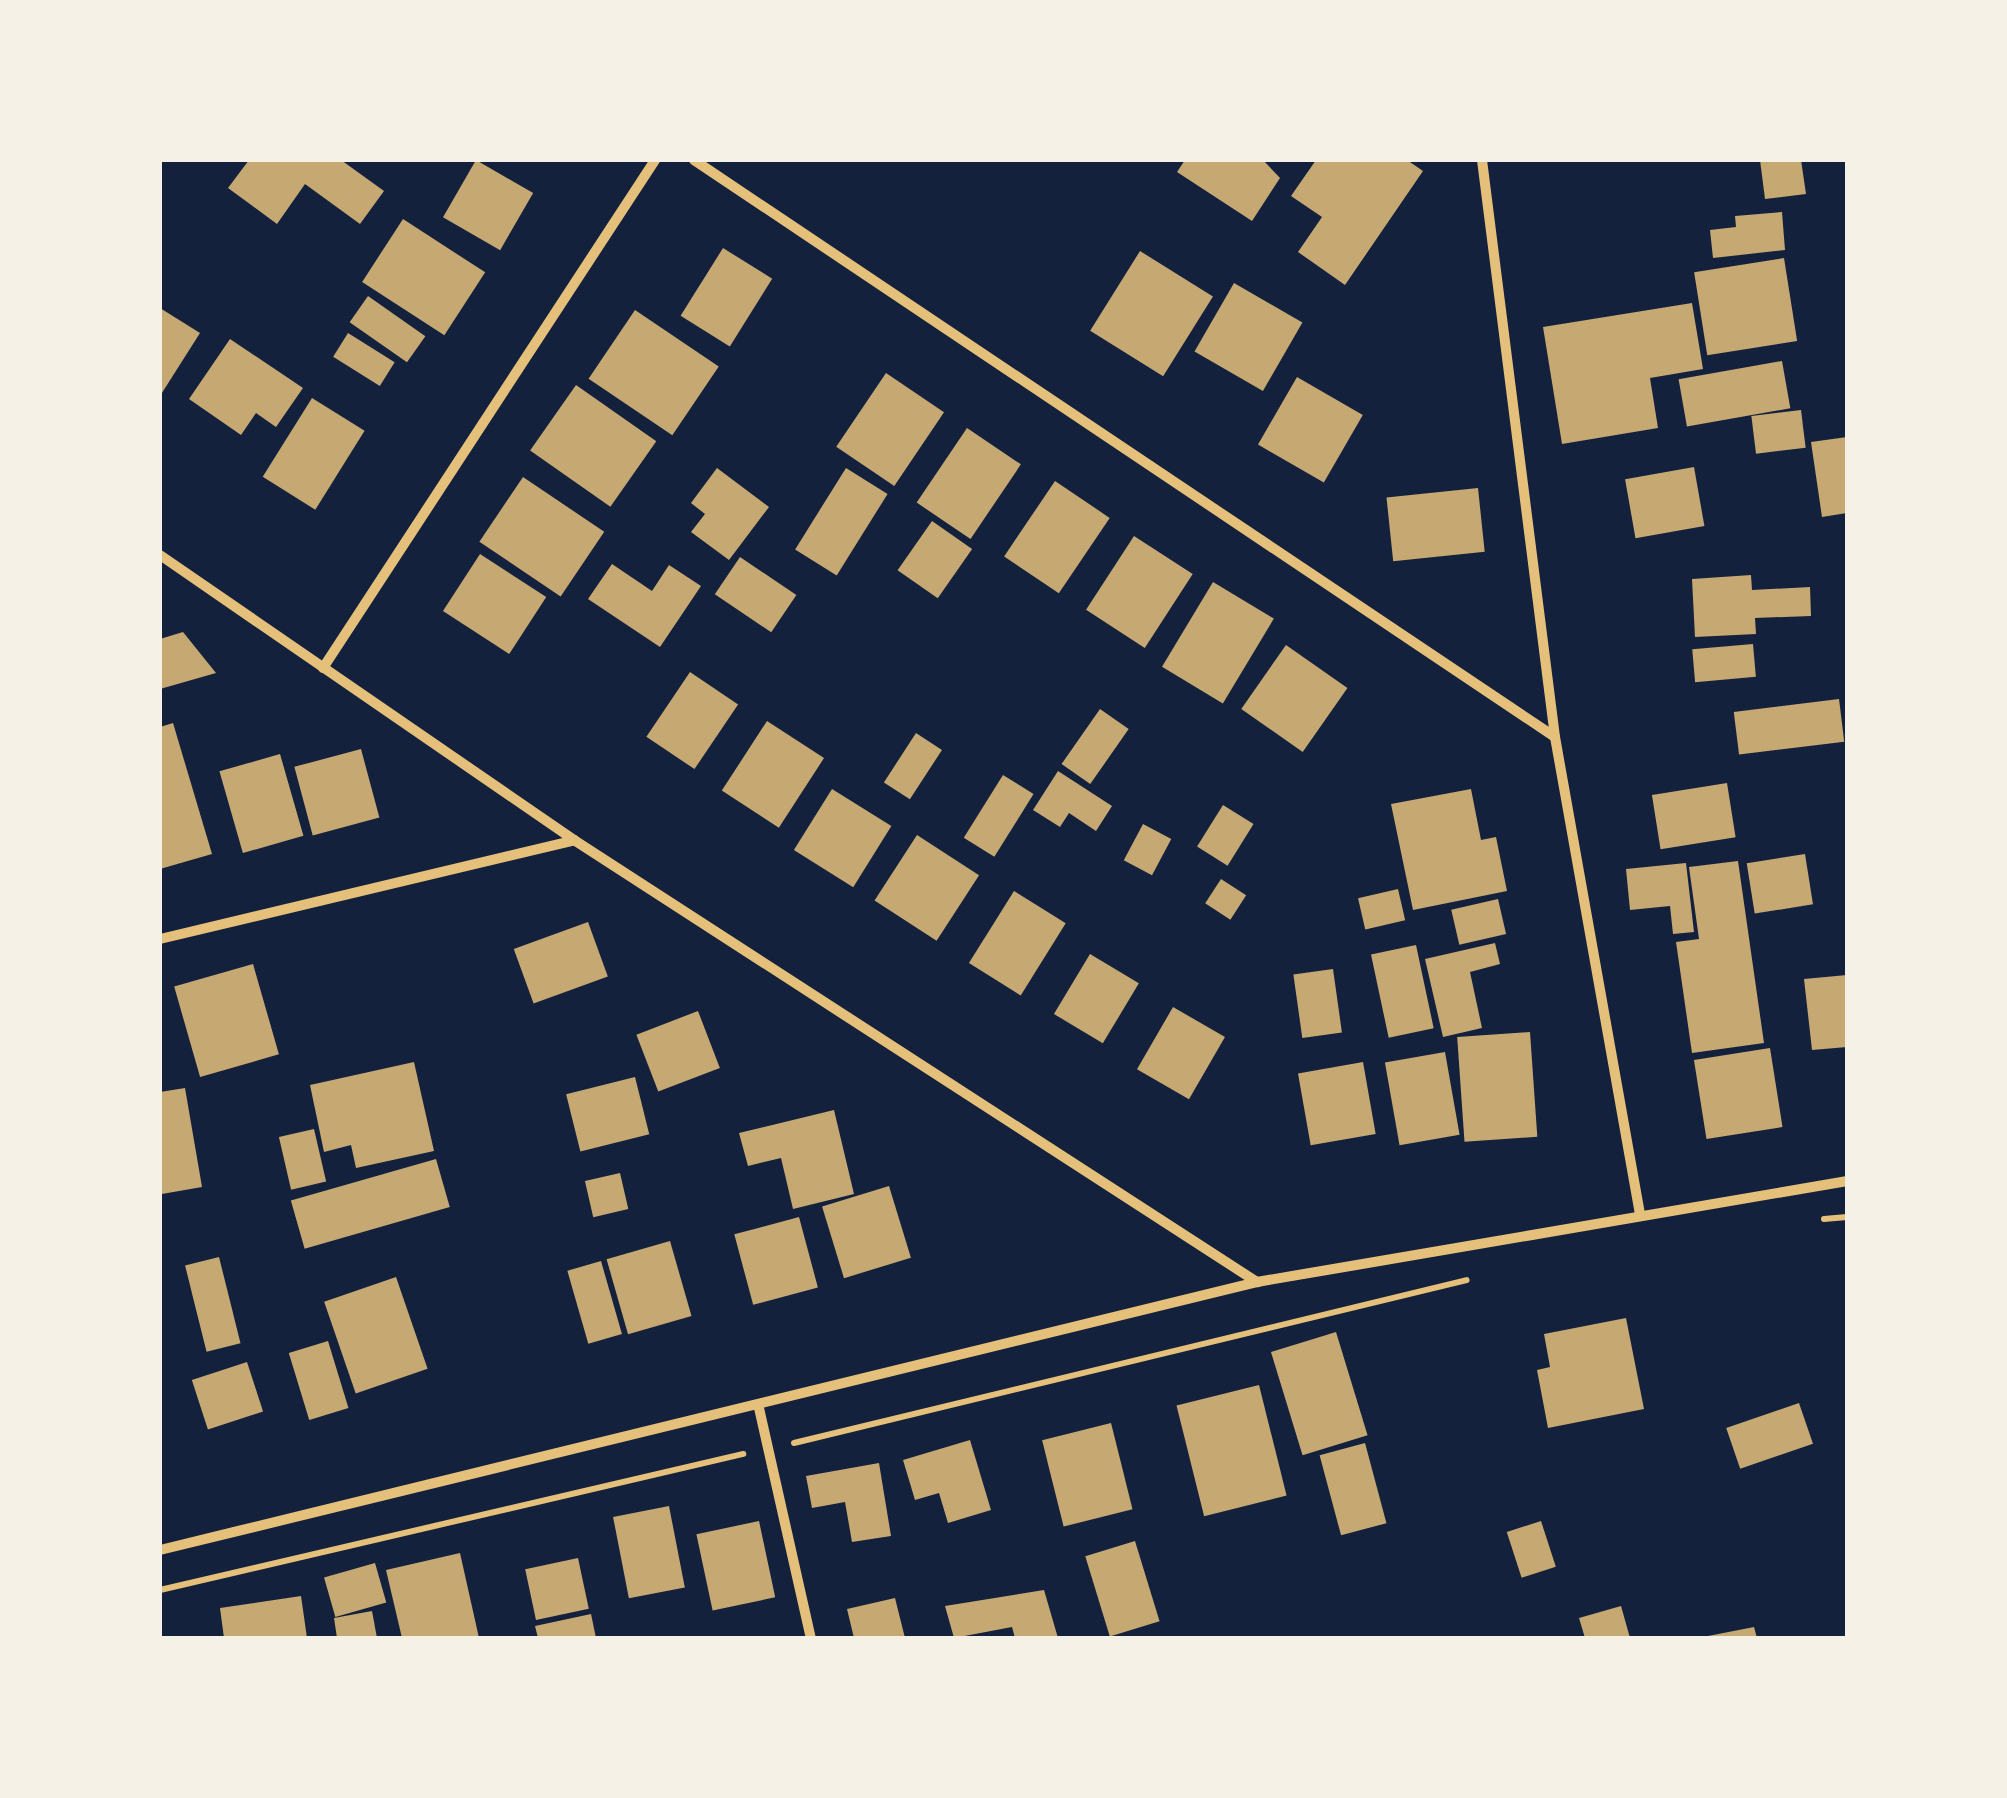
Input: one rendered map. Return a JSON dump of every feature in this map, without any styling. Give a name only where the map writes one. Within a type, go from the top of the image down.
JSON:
[{"type":"street","points":[[323,668],[655,160]]},
{"type":"street","points":[[694,160],[1555,737]]},
{"type":"street","points":[[1482,160],[1555,737],[1640,1213]]},
{"type":"street","points":[[160,555],[574,840],[1257,1282]]},
{"type":"street","points":[[160,938],[574,840]]},
{"type":"street","points":[[160,1550],[759,1408],[1257,1282],[1847,1180]]},
{"type":"street","points":[[759,1408],[811,1638]]},
{"type":"path","points":[[1815,1220],[1847,1216]]},
{"type":"path","points":[[160,1590],[1480,1277]]},
{"type":"building","points":[[249,160],[341,160],[384,191],[360,224],[305,184],[277,224],[228,188]]},
{"type":"building","points":[[476,160],[533,193],[500,250],[443,217]]},
{"type":"building","points":[[1185,160],[1263,160],[1280,178],[1252,221],[1177,172]]},
{"type":"building","points":[[1316,160],[1407,160],[1423,171],[1345,285],[1298,252],[1322,217],[1291,196]]},
{"type":"building","points":[[1760,160],[1801,160],[1806,194],[1765,199]]},
{"type":"building","points":[[1782,212],[1785,250],[1713,258],[1710,230],[1736,227],[1735,216]]},
{"type":"building","points":[[403,219],[485,272],[444,335],[362,282]]},
{"type":"building","points":[[723,248],[772,279],[730,347],[681,316]]},
{"type":"building","points":[[1140,251],[1213,297],[1163,376],[1090,331]]},
{"type":"building","points":[[1784,258],[1797,341],[1707,355],[1694,272]]},
{"type":"building","points":[[1234,283],[1302,322],[1263,391],[1194,351]]},
{"type":"building","points":[[368,296],[425,336],[407,362],[350,322]]},
{"type":"building","points":[[1692,303],[1703,369],[1650,378],[1658,428],[1562,444],[1543,327]]},
{"type":"building","points":[[160,308],[200,333],[160,396]]},
{"type":"building","points":[[635,310],[719,366],[672,435],[589,379]]},
{"type":"building","points":[[348,333],[395,362],[380,386],[333,357]]},
{"type":"building","points":[[230,339],[303,388],[276,427],[256,413],[241,435],[189,399]]},
{"type":"building","points":[[1782,361],[1790,408],[1687,427],[1679,379]]},
{"type":"building","points":[[886,373],[944,412],[894,486],[836,447]]},
{"type":"building","points":[[1297,377],[1363,415],[1324,483],[1258,445]]},
{"type":"building","points":[[576,385],[656,441],[610,507],[530,451]]},
{"type":"building","points":[[312,398],[365,431],[315,510],[263,477]]},
{"type":"building","points":[[1801,410],[1806,448],[1756,454],[1751,416]]},
{"type":"building","points":[[967,428],[1021,464],[971,539],[917,503]]},
{"type":"building","points":[[1847,437],[1847,513],[1822,517],[1811,442]]},
{"type":"building","points":[[1694,467],[1704,526],[1635,538],[1625,479]]},
{"type":"building","points":[[717,468],[769,507],[729,560],[691,532],[705,514],[691,503]]},
{"type":"building","points":[[846,468],[888,494],[837,575],[795,549]]},
{"type":"building","points":[[523,477],[604,532],[561,596],[479,542]]},
{"type":"building","points":[[1055,481],[1110,518],[1059,593],[1004,556]]},
{"type":"building","points":[[1478,488],[1485,552],[1393,561],[1387,498]]},
{"type":"building","points":[[932,521],[972,549],[938,598],[898,570]]},
{"type":"building","points":[[1134,536],[1193,574],[1145,648],[1086,610]]},
{"type":"building","points":[[480,554],[546,597],[509,654],[443,611]]},
{"type":"building","points":[[740,557],[796,595],[771,632],[715,594]]},
{"type":"building","points":[[612,564],[652,591],[669,565],[701,586],[660,647],[588,599]]},
{"type":"building","points":[[1751,575],[1752,590],[1810,587],[1811,616],[1755,618],[1756,634],[1695,637],[1692,579]]},
{"type":"building","points":[[1213,582],[1274,619],[1223,703],[1162,667]]},
{"type":"building","points":[[183,632],[216,673],[160,689],[160,639]]},
{"type":"building","points":[[1753,644],[1756,677],[1695,682],[1692,649]]},
{"type":"building","points":[[1286,645],[1347,688],[1303,752],[1241,709]]},
{"type":"building","points":[[690,672],[738,704],[694,769],[646,737]]},
{"type":"building","points":[[1839,699],[1844,742],[1739,755],[1734,712]]},
{"type":"building","points":[[1100,709],[1129,729],[1090,784],[1062,764]]},
{"type":"building","points":[[767,721],[824,758],[779,828],[722,791]]},
{"type":"building","points":[[173,723],[212,854],[160,869],[160,727]]},
{"type":"building","points":[[916,733],[942,750],[910,799],[884,782]]},
{"type":"building","points":[[361,749],[379,818],[313,835],[294,767]]},
{"type":"building","points":[[280,754],[303,836],[243,853],[219,771]]},
{"type":"building","points":[[1058,771],[1112,806],[1096,831],[1069,813],[1060,827],[1033,810]]},
{"type":"building","points":[[1003,775],[1034,794],[994,857],[964,838]]},
{"type":"building","points":[[1727,783],[1736,837],[1661,849],[1652,795]]},
{"type":"building","points":[[832,789],[891,826],[853,887],[794,850]]},
{"type":"building","points":[[1471,789],[1481,840],[1496,837],[1507,891],[1413,910],[1391,804]]},
{"type":"building","points":[[1223,805],[1254,824],[1228,866],[1197,847]]},
{"type":"building","points":[[1143,824],[1171,839],[1152,875],[1124,860]]},
{"type":"building","points":[[917,835],[979,875],[937,941],[875,900]]},
{"type":"building","points":[[1805,854],[1813,904],[1755,914],[1747,863]]},
{"type":"building","points":[[1738,861],[1764,1043],[1692,1053],[1676,942],[1699,939],[1689,867]]},
{"type":"building","points":[[1686,863],[1694,932],[1673,934],[1670,906],[1630,910],[1626,869]]},
{"type":"building","points":[[1221,879],[1246,895],[1230,920],[1205,903]]},
{"type":"building","points":[[1398,889],[1405,920],[1365,929],[1358,898]]},
{"type":"building","points":[[1014,891],[1066,923],[1021,995],[969,963]]},
{"type":"building","points":[[1498,899],[1506,934],[1459,945],[1451,910]]},
{"type":"building","points":[[588,922],[608,977],[534,1004],[514,949]]},
{"type":"building","points":[[1495,943],[1500,964],[1470,972],[1482,1028],[1443,1037],[1425,959]]},
{"type":"building","points":[[1416,945],[1434,1028],[1389,1038],[1371,955]]},
{"type":"building","points":[[1090,954],[1139,983],[1103,1043],[1054,1014]]},
{"type":"building","points":[[253,964],[279,1054],[200,1077],[174,987]]},
{"type":"building","points":[[1333,969],[1342,1032],[1302,1038],[1293,975]]},
{"type":"building","points":[[1847,975],[1847,1047],[1812,1050],[1804,979]]},
{"type":"building","points":[[1173,1007],[1225,1037],[1189,1099],[1137,1069]]},
{"type":"building","points":[[698,1011],[720,1068],[658,1092],[636,1035]]},
{"type":"building","points":[[1530,1032],[1537,1137],[1465,1142],[1457,1037]]},
{"type":"building","points":[[1770,1048],[1783,1127],[1706,1139],[1694,1060]]},
{"type":"building","points":[[1445,1052],[1460,1135],[1400,1145],[1385,1063]]},
{"type":"building","points":[[414,1062],[434,1151],[356,1168],[351,1145],[324,1152],[310,1085]]},
{"type":"building","points":[[1363,1062],[1376,1134],[1311,1145],[1298,1073]]},
{"type":"building","points":[[635,1077],[649,1134],[580,1151],[566,1094]]},
{"type":"building","points":[[185,1088],[202,1187],[162,1194],[160,1092]]},
{"type":"building","points":[[834,1110],[854,1194],[793,1209],[781,1158],[748,1166],[739,1133]]},
{"type":"building","points":[[314,1129],[326,1182],[291,1190],[279,1137]]},
{"type":"building","points":[[436,1159],[450,1207],[305,1249],[291,1201]]},
{"type":"building","points":[[620,1173],[628,1209],[593,1217],[585,1181]]},
{"type":"building","points":[[889,1186],[911,1258],[844,1278],[822,1206]]},
{"type":"building","points":[[799,1217],[818,1288],[753,1305],[734,1234]]},
{"type":"building","points":[[670,1241],[691,1316],[628,1334],[607,1259]]},
{"type":"building","points":[[219,1257],[241,1343],[207,1352],[185,1265]]},
{"type":"building","points":[[601,1261],[622,1334],[588,1344],[567,1271]]},
{"type":"building","points":[[396,1277],[428,1369],[356,1393],[324,1302]]},
{"type":"building","points":[[1626,1318],[1644,1409],[1548,1428],[1537,1370],[1550,1367],[1544,1334]]},
{"type":"building","points":[[1336,1332],[1368,1435],[1303,1455],[1271,1352]]},
{"type":"building","points":[[328,1341],[348,1408],[309,1420],[289,1353]]},
{"type":"building","points":[[247,1362],[263,1411],[208,1429],[192,1380]]},
{"type":"building","points":[[1259,1385],[1287,1496],[1204,1516],[1177,1406]]},
{"type":"building","points":[[1799,1403],[1813,1444],[1740,1469],[1726,1428]]},
{"type":"building","points":[[1111,1423],[1133,1509],[1064,1527],[1042,1440]]},
{"type":"building","points":[[970,1440],[991,1510],[948,1523],[939,1493],[915,1500],[903,1460]]},
{"type":"building","points":[[1365,1443],[1386,1523],[1341,1535],[1320,1455]]},
{"type":"building","points":[[879,1463],[891,1536],[852,1542],[845,1502],[812,1508],[806,1476]]},
{"type":"building","points":[[669,1506],[685,1587],[629,1598],[613,1517]]},
{"type":"building","points":[[759,1521],[775,1597],[713,1611],[696,1534]]},
{"type":"building","points":[[1541,1521],[1556,1567],[1522,1578],[1507,1532]]},
{"type":"building","points":[[1135,1541],[1160,1621],[1110,1637],[1085,1556]]},
{"type":"building","points":[[460,1553],[479,1638],[402,1638],[386,1570]]},
{"type":"building","points":[[578,1558],[589,1609],[536,1620],[525,1569]]},
{"type":"building","points":[[375,1563],[386,1602],[335,1617],[324,1578]]},
{"type":"building","points":[[1044,1590],[1058,1638],[1015,1638],[1012,1627],[954,1638],[945,1606]]},
{"type":"building","points":[[301,1596],[307,1638],[224,1638],[220,1608]]},
{"type":"building","points":[[895,1598],[905,1638],[854,1638],[847,1609]]},
{"type":"building","points":[[1621,1606],[1630,1638],[1585,1638],[1579,1618]]},
{"type":"building","points":[[372,1611],[377,1638],[337,1638],[334,1618]]},
{"type":"building","points":[[591,1614],[596,1638],[538,1638],[535,1626]]},
{"type":"building","points":[[1754,1627],[1757,1638],[1708,1638],[1708,1636]]}]
